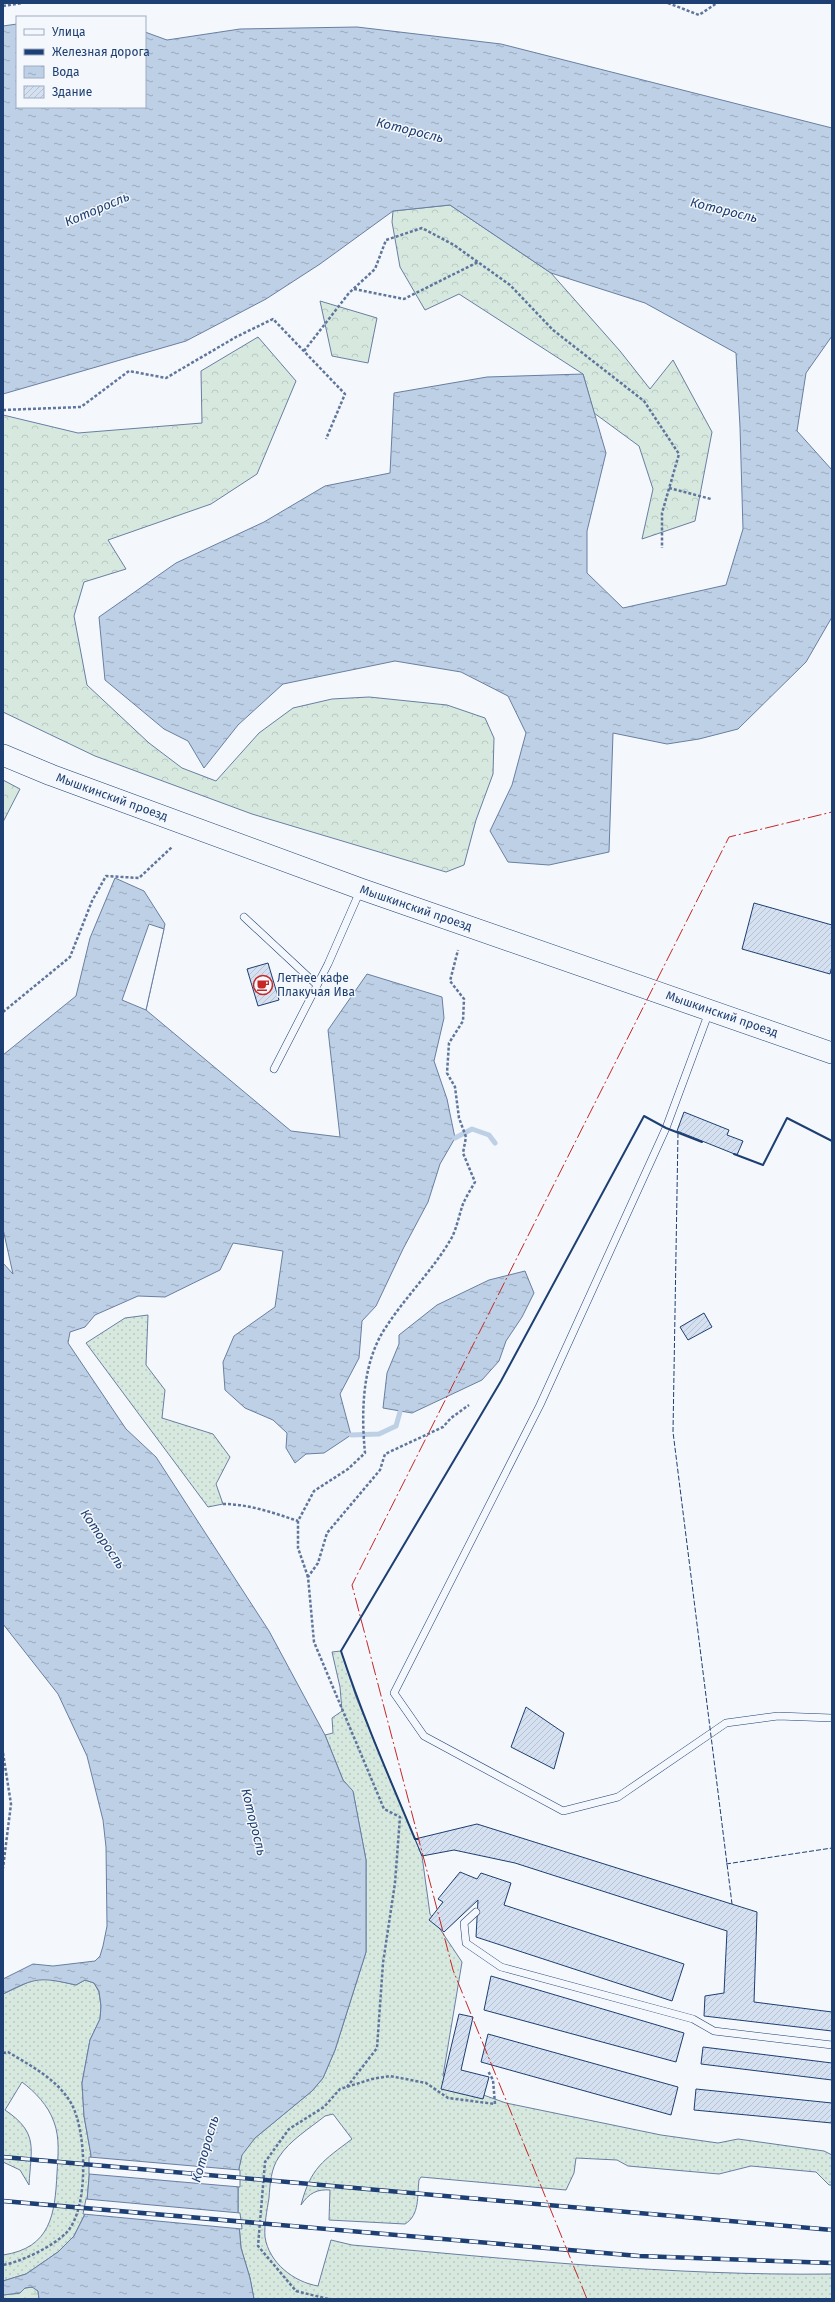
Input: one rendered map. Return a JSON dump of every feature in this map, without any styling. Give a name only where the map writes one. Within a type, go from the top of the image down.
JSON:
[{"type":"main road","name":"Мышкинский проезд","points":[[3,755],[51,775],[361,889],[832,1053]]},
{"type":"lane","points":[[274,1069],[317,985],[361,889]]},
{"type":"lane","points":[[244,917],[317,985]]},
{"type":"lane","points":[[710,1010],[666,1128],[540,1405],[394,1693],[424,1736],[563,1811],[618,1797],[726,1723],[778,1716],[832,1718]]},
{"type":"lane","points":[[476,1912],[464,1923],[466,1943],[501,1968],[693,2019],[714,2031],[832,2045]]},
{"type":"path","points":[[3,6],[22,3]]},
{"type":"path","points":[[668,3],[699,15],[718,3]]},
{"type":"path","points":[[304,351],[353,289],[375,270],[386,240],[422,228],[454,245],[510,285],[553,330],[644,401],[679,454],[662,513],[662,548]]},
{"type":"path","points":[[353,289],[404,299],[478,262]]},
{"type":"path","points":[[3,410],[81,407],[130,371],[166,378],[236,337],[273,319],[345,394],[326,439]]},
{"type":"path","points":[[670,488],[711,499]]},
{"type":"path","points":[[3,1012],[70,957],[92,901],[106,876],[139,878],[172,847]]},
{"type":"path","points":[[347,2087],[378,2048],[383,1963],[396,1883],[400,1817],[384,1808],[314,1642],[308,1577],[298,1548],[298,1521],[314,1491],[348,1469],[365,1453],[362,1423],[364,1389],[372,1352],[386,1327],[430,1270],[453,1237],[464,1203],[475,1182],[463,1153],[466,1137],[459,1118],[455,1087],[447,1073],[449,1043],[464,1020],[464,999],[450,982],[458,950]]},
{"type":"path","points":[[308,1577],[318,1563],[327,1533],[380,1470],[385,1454],[443,1427],[451,1418],[469,1405]]},
{"type":"path","points":[[223,1504],[236,1504],[298,1521]]},
{"type":"path","points":[[3,1753],[11,1804],[3,1868]]},
{"type":"path","points":[[3,2053],[8,2052],[46,2075],[71,2103],[82,2137],[83,2179],[76,2217],[67,2232],[33,2256],[3,2265]]},
{"type":"path","points":[[328,2299],[296,2291],[258,2246],[265,2162],[289,2129],[324,2107],[340,2089],[390,2076],[426,2083],[448,2098],[495,2104],[493,2080],[488,2071]]},
{"type":"green space","points":[[450,205],[551,273],[620,351],[650,389],[673,360],[712,432],[695,521],[642,539],[653,489],[639,446],[594,413],[583,374],[459,294],[425,310],[400,267],[392,222],[393,211]]},
{"type":"green space","points":[[320,301],[377,318],[368,363],[332,356]]},
{"type":"green space","points":[[258,337],[296,381],[257,474],[211,504],[108,540],[126,569],[84,582],[74,616],[87,685],[149,743],[182,768],[216,781],[259,733],[293,708],[332,699],[369,697],[447,705],[485,718],[494,738],[493,774],[476,820],[464,865],[446,872],[252,814],[95,756],[3,712],[3,415],[78,433],[202,423],[201,371]]},
{"type":"green space","points":[[3,780],[20,789],[3,822]]},
{"type":"green space","points":[[148,1315],[146,1365],[165,1390],[162,1418],[213,1434],[230,1457],[216,1484],[223,1504],[208,1507],[86,1343],[125,1318]]},
{"type":"green space","points":[[341,1651],[356,1697],[422,1856],[430,1914],[462,1962],[443,2076],[458,2086],[506,2103],[661,2135],[718,2143],[738,2139],[824,2151],[832,2155],[832,2185],[829,2185],[816,2172],[751,2166],[719,2174],[628,2166],[617,2160],[576,2158],[574,2173],[566,2190],[421,2177],[419,2180],[417,2205],[413,2216],[405,2224],[329,2220],[330,2190],[317,2191],[307,2197],[301,2205],[309,2182],[319,2166],[352,2139],[333,2114],[325,2116],[294,2140],[283,2151],[274,2166],[270,2182],[265,2223],[265,2237],[267,2246],[277,2263],[292,2276],[309,2284],[318,2286],[331,2240],[352,2245],[592,2266],[772,2274],[832,2274],[832,2299],[254,2299],[250,2278],[241,2248],[238,2213],[238,2173],[242,2154],[255,2138],[312,2091],[323,2078],[335,2050],[366,1952],[366,1860],[353,1792],[343,1780],[325,1735],[333,1733],[332,1718],[342,1711],[340,1687],[332,1652]]},
{"type":"green space","points":[[45,1978],[76,1985],[85,1980],[94,1983],[99,1992],[101,2006],[100,2019],[90,2040],[82,2083],[84,2116],[91,2155],[86,2212],[74,2236],[58,2252],[26,2274],[3,2281],[3,2255],[19,2251],[31,2245],[41,2237],[52,2215],[56,2188],[58,2141],[56,2128],[45,2105],[32,2090],[22,2082],[5,2110],[16,2118],[28,2134],[31,2151],[29,2185],[20,2170],[3,2162],[3,1994],[35,1979]]},
{"type":"green space","points":[[33,2287],[38,2291],[39,2299],[3,2299],[3,2295],[20,2293],[25,2288]]},
{"type":"water","name":"Которосль","points":[[16,24],[16,108],[146,108],[146,32],[167,40],[240,29],[357,27],[501,44],[832,128],[832,336],[806,373],[797,431],[832,470],[832,617],[806,662],[738,729],[699,739],[667,744],[613,733],[609,852],[549,865],[508,862],[490,831],[512,785],[526,733],[508,696],[461,672],[395,661],[283,684],[238,725],[204,768],[188,741],[164,729],[105,680],[99,617],[176,563],[264,522],[325,486],[390,473],[394,393],[487,377],[583,374],[606,453],[587,531],[587,573],[623,608],[726,585],[743,529],[736,353],[645,303],[551,273],[450,205],[393,211],[320,264],[266,299],[186,341],[3,394],[3,26]]},
{"type":"water","name":"Которосль","points":[[115,878],[144,891],[165,924],[146,1010],[291,1131],[340,1137],[328,1030],[367,974],[442,997],[444,1018],[434,1061],[447,1099],[455,1138],[440,1164],[428,1202],[403,1249],[376,1306],[362,1321],[359,1358],[340,1394],[351,1435],[324,1453],[306,1454],[295,1463],[286,1448],[287,1433],[273,1420],[245,1408],[225,1390],[223,1362],[234,1336],[275,1307],[283,1251],[233,1243],[220,1270],[165,1297],[138,1296],[95,1315],[85,1327],[70,1332],[68,1343],[126,1429],[156,1457],[269,1631],[325,1735],[343,1780],[353,1791],[366,1860],[366,1952],[335,2050],[323,2078],[312,2091],[255,2138],[242,2155],[238,2173],[238,2213],[241,2248],[250,2278],[254,2299],[39,2299],[38,2291],[32,2287],[25,2288],[20,2293],[3,2295],[3,2281],[26,2274],[58,2252],[74,2236],[86,2212],[91,2155],[84,2116],[82,2083],[90,2040],[100,2019],[101,2006],[99,1991],[94,1983],[85,1980],[76,1985],[38,1980],[23,1984],[3,1994],[3,1979],[33,1964],[53,1966],[95,1961],[100,1956],[107,1926],[106,1847],[103,1820],[87,1756],[58,1694],[3,1624],[3,1263],[13,1274],[3,1229],[3,1055],[76,996],[90,938]]},
{"type":"water","points":[[525,1271],[534,1293],[522,1317],[506,1341],[499,1361],[482,1380],[412,1413],[383,1408],[387,1373],[399,1344],[399,1335],[437,1305],[489,1280]]},
{"type":"pier","points":[[149,924],[164,929],[146,1010],[122,1000]]},
{"type":"pier","points":[[89,2157],[240,2170],[240,2187],[89,2174]]},
{"type":"pier","points":[[86,2199],[240,2213],[242,2229],[83,2214]]},
{"type":"building","points":[[754,903],[832,925],[832,966],[830,974],[742,949]]},
{"type":"building","name":"Летнее кафе Плакучая Ива","points":[[268,963],[279,1000],[258,1006],[247,969]]},
{"type":"building","points":[[684,1112],[729,1130],[727,1135],[743,1141],[737,1155],[677,1131]]},
{"type":"building","points":[[704,1313],[712,1327],[688,1340],[680,1327]]},
{"type":"building","points":[[526,1707],[564,1733],[554,1769],[511,1747]]},
{"type":"building","points":[[477,1824],[757,1912],[754,2002],[832,2012],[832,2031],[704,2016],[705,1996],[724,1993],[727,1931],[515,1863],[454,1850],[422,1856],[415,1839]]},
{"type":"building","points":[[460,1872],[477,1879],[481,1873],[511,1883],[504,1905],[684,1964],[672,2001],[476,1937],[478,1900],[444,1932],[429,1920],[443,1902],[438,1899]]},
{"type":"building","points":[[491,1976],[684,2033],[676,2062],[484,2010]]},
{"type":"building","points":[[459,2014],[473,2017],[461,2070],[489,2077],[483,2099],[441,2089]]},
{"type":"building","points":[[488,2034],[678,2087],[671,2115],[481,2062]]},
{"type":"building","points":[[703,2047],[832,2063],[832,2080],[701,2064]]},
{"type":"building","points":[[696,2089],[832,2103],[832,2123],[694,2110]]},
{"type":"waterway","points":[[455,1138],[472,1129],[489,1135],[495,1143]]},
{"type":"waterway","points":[[351,1435],[379,1434],[396,1426],[400,1412]]},
{"type":"railway","points":[[3,2157],[832,2230]]},
{"type":"railway","points":[[3,2201],[639,2256],[832,2263]]},
{"type":"fence","points":[[678,1133],[673,1432],[732,1904]]},
{"type":"fence","points":[[726,1864],[832,1848]]},
{"type":"wall","points":[[418,1839],[415,1839],[386,1769],[358,1699],[341,1651],[501,1381],[644,1116],[666,1128],[702,1142]]},
{"type":"wall","points":[[734,1154],[763,1165],[787,1118],[832,1141]]},
{"type":"power","points":[[587,2299],[453,1970],[352,1585],[729,837],[832,812]]},
{"type":"place","name":"Летнее кафе Плакучая Ива","points":[[263,985]]}]
